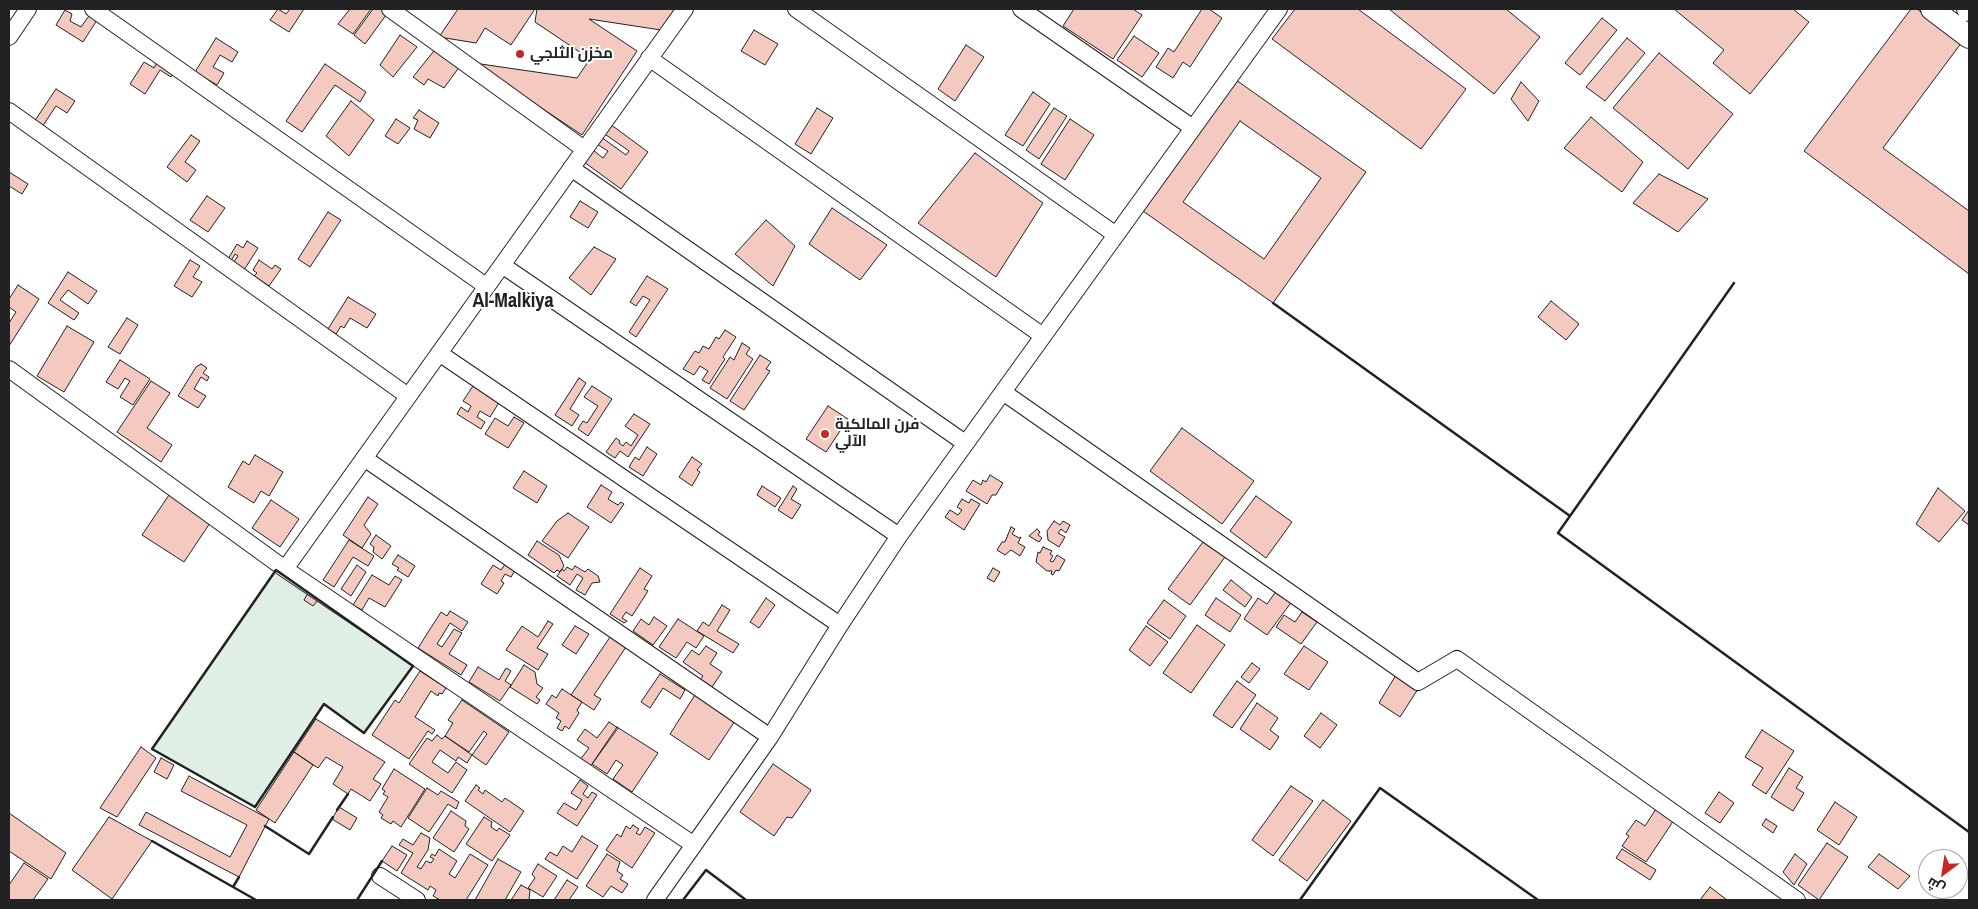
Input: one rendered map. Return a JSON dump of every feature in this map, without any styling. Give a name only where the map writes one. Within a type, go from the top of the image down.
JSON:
[{"type":"main road","points":[[1932,9],[1969,37]]},
{"type":"street","points":[[9,37],[28,9]]},
{"type":"street","points":[[93,9],[486,286]]},
{"type":"street","points":[[390,9],[584,149]]},
{"type":"street","points":[[285,569],[685,9]]},
{"type":"street","points":[[796,9],[1116,235]]},
{"type":"street","points":[[1021,9],[1193,128]]},
{"type":"street","points":[[655,900],[770,737],[840,624],[899,536],[1279,9]]},
{"type":"street","points":[[649,58],[1043,336]]},
{"type":"street","points":[[9,111],[408,396]]},
{"type":"street","points":[[571,168],[965,443]]},
{"type":"street","points":[[502,265],[899,536]]},
{"type":"street","points":[[439,353],[840,624]]},
{"type":"street","points":[[9,369],[285,569],[694,846]]},
{"type":"street","points":[[1003,392],[1418,682],[1457,659],[1797,900]]},
{"type":"street","points":[[364,458],[770,737]]},
{"type":"street","points":[[380,876],[417,900]]},
{"type":"green space","points":[[276,570],[413,666],[364,733],[324,704],[255,807],[152,749]]},
{"type":"building","points":[[278,9],[286,14],[290,9],[304,9],[289,32],[270,20]]},
{"type":"building","points":[[350,9],[371,9],[353,34],[338,24]]},
{"type":"building","points":[[373,9],[389,11],[365,44],[354,35]]},
{"type":"building","points":[[458,9],[535,9],[511,45],[485,28],[476,43],[439,37]]},
{"type":"building","points":[[537,9],[675,9],[661,30],[589,19],[637,51],[582,135],[474,63],[577,78],[590,59],[535,22]]},
{"type":"building","points":[[1074,9],[1133,9],[1142,15],[1113,59],[1063,26]]},
{"type":"building","points":[[1202,9],[1209,9],[1222,18],[1190,67],[1183,62],[1173,78],[1156,67],[1168,48],[1174,52]]},
{"type":"building","points":[[1295,9],[1358,9],[1466,89],[1421,149],[1272,39]]},
{"type":"building","points":[[1389,9],[1506,9],[1540,37],[1494,94]]},
{"type":"building","points":[[1674,9],[1793,9],[1809,22],[1750,94],[1713,63],[1724,50]]},
{"type":"building","points":[[1911,9],[1917,9],[1962,42],[1883,148],[1969,211],[1969,274],[1804,151]]},
{"type":"building","points":[[65,10],[72,14],[70,21],[81,27],[89,16],[97,20],[83,42],[56,25]]},
{"type":"building","points":[[1602,18],[1617,30],[1580,75],[1565,63]]},
{"type":"building","points":[[754,30],[778,44],[765,65],[741,51]]},
{"type":"building","points":[[400,35],[417,47],[393,77],[380,65]]},
{"type":"building","points":[[1134,36],[1159,53],[1142,77],[1117,60]]},
{"type":"building","points":[[216,38],[238,52],[232,62],[220,55],[213,67],[224,73],[217,85],[195,72]]},
{"type":"building","points":[[1627,38],[1645,53],[1605,101],[1586,87]]},
{"type":"building","points":[[966,45],[984,57],[955,101],[938,89]]},
{"type":"building","points":[[437,47],[460,66],[444,88],[428,79],[424,85],[413,77]]},
{"type":"building","points":[[1659,53],[1733,114],[1688,169],[1613,108]]},
{"type":"building","points":[[158,61],[175,72],[171,77],[160,70],[145,94],[130,84],[144,62],[154,68]]},
{"type":"building","points":[[325,64],[366,92],[360,102],[335,85],[302,132],[286,121]]},
{"type":"building","points":[[1236,80],[1366,172],[1273,303],[1143,211]],"holes":[[[1240,121],[1321,178],[1264,259],[1183,202]]]},
{"type":"building","points":[[1521,82],[1539,101],[1528,121],[1511,99]]},
{"type":"building","points":[[56,89],[75,101],[67,113],[56,106],[42,127],[34,122]]},
{"type":"building","points":[[1033,92],[1050,104],[1023,146],[1005,135]]},
{"type":"building","points":[[351,101],[374,120],[349,156],[326,136]]},
{"type":"building","points":[[817,108],[833,118],[811,154],[795,144]]},
{"type":"building","points":[[1054,108],[1067,116],[1039,159],[1026,150]]},
{"type":"building","points":[[419,110],[439,123],[430,138],[414,129],[418,120],[413,118]]},
{"type":"building","points":[[1591,117],[1643,162],[1622,192],[1564,148]]},
{"type":"building","points":[[396,119],[410,128],[398,144],[385,136]]},
{"type":"building","points":[[1070,119],[1094,135],[1065,180],[1041,164]]},
{"type":"building","points":[[606,121],[648,152],[621,189],[580,159],[589,147],[603,158],[608,151],[592,141],[597,134],[626,155],[629,151],[599,130]]},
{"type":"building","points":[[191,135],[200,141],[185,162],[196,170],[187,182],[167,167]]},
{"type":"building","points":[[975,153],[1043,203],[996,277],[918,223]]},
{"type":"building","points":[[9,172],[28,184],[22,194],[9,186]]},
{"type":"building","points":[[1659,174],[1708,199],[1678,232],[1633,203]]},
{"type":"building","points":[[207,196],[225,208],[208,232],[190,220]]},
{"type":"building","points":[[580,201],[598,212],[588,228],[570,217]]},
{"type":"building","points":[[832,208],[887,245],[860,280],[809,244]]},
{"type":"building","points":[[328,212],[341,220],[310,267],[298,259]]},
{"type":"building","points":[[766,220],[795,246],[773,286],[735,254]]},
{"type":"building","points":[[247,241],[258,248],[244,270],[233,263],[238,256],[235,254],[231,261],[228,259],[237,244],[243,248]]},
{"type":"building","points":[[594,247],[616,259],[591,295],[569,278]]},
{"type":"building","points":[[190,260],[200,266],[193,277],[202,282],[192,297],[174,286]]},
{"type":"building","points":[[259,260],[272,269],[275,265],[281,269],[269,286],[254,276],[257,273],[253,270]]},
{"type":"building","points":[[68,272],[97,291],[88,304],[68,290],[60,300],[79,313],[74,320],[48,303]]},
{"type":"building","points":[[647,276],[668,289],[636,337],[629,332],[650,300],[643,296],[636,306],[630,302]]},
{"type":"building","points":[[18,285],[39,299],[9,346],[9,323],[16,312],[9,307],[9,299]]},
{"type":"building","points":[[348,297],[376,314],[367,328],[350,318],[344,328],[341,326],[336,334],[328,329]]},
{"type":"building","points":[[1551,301],[1579,324],[1566,340],[1538,317]]},
{"type":"building","points":[[127,318],[138,325],[120,354],[108,347]]},
{"type":"building","points":[[67,326],[94,342],[64,392],[37,376]]},
{"type":"building","points":[[725,330],[736,337],[709,384],[702,380],[708,371],[700,366],[694,375],[683,369],[695,351],[699,353],[703,346],[709,349],[716,337],[719,339]]},
{"type":"building","points":[[742,343],[750,348],[746,354],[753,359],[727,399],[710,388],[730,357],[734,360]]},
{"type":"building","points":[[760,355],[771,362],[766,369],[770,371],[744,410],[730,401]]},
{"type":"building","points":[[120,360],[150,379],[133,405],[120,397],[130,381],[125,378],[118,389],[106,382]]},
{"type":"building","points":[[201,364],[207,368],[203,373],[209,377],[207,381],[201,377],[194,389],[206,396],[198,408],[178,396],[196,367]]},
{"type":"building","points":[[579,378],[586,383],[570,409],[579,415],[572,426],[555,415]]},
{"type":"building","points":[[477,380],[503,396],[490,417],[480,411],[477,417],[485,422],[481,429],[457,414],[461,407],[468,412],[471,406],[463,401]]},
{"type":"building","points":[[151,381],[170,393],[147,428],[172,445],[161,462],[117,432]]},
{"type":"building","points":[[592,386],[612,399],[588,436],[578,429],[583,421],[587,423],[598,406],[584,397]]},
{"type":"building","points":[[828,406],[848,419],[826,452],[806,439]]},
{"type":"building","points":[[634,414],[650,424],[628,457],[620,451],[615,458],[606,452],[616,438],[623,446],[626,442],[631,446],[638,435],[625,426]]},
{"type":"building","points":[[514,417],[524,423],[508,448],[485,434],[495,418],[508,426]]},
{"type":"building","points":[[1182,428],[1254,481],[1222,524],[1150,471]]},
{"type":"building","points":[[647,447],[657,454],[643,476],[629,467],[635,457],[639,460]]},
{"type":"building","points":[[255,455],[283,472],[269,496],[261,491],[254,503],[228,487],[243,461],[249,465]]},
{"type":"building","points":[[692,457],[702,464],[697,470],[700,472],[692,486],[679,477]]},
{"type":"building","points":[[524,471],[547,486],[537,503],[513,488]]},
{"type":"building","points":[[990,475],[1003,483],[996,495],[992,495],[987,504],[966,491],[973,480],[981,485],[983,480],[986,482]]},
{"type":"building","points":[[601,485],[612,492],[608,499],[618,505],[621,502],[624,504],[611,523],[587,507]]},
{"type":"building","points":[[762,486],[781,498],[775,507],[757,495]]},
{"type":"building","points":[[793,486],[797,489],[791,499],[801,505],[792,519],[778,510]]},
{"type":"building","points":[[1938,488],[1965,511],[1939,542],[1916,524]]},
{"type":"building","points":[[171,492],[212,520],[184,562],[142,535]]},
{"type":"building","points":[[1256,496],[1292,522],[1266,558],[1230,531]]},
{"type":"building","points":[[368,497],[378,504],[364,525],[371,534],[362,548],[343,535]]},
{"type":"building","points":[[962,499],[969,503],[971,499],[980,504],[964,530],[945,517],[950,510],[958,515],[962,510],[957,507]]},
{"type":"building","points":[[271,500],[299,519],[280,547],[252,528]]},
{"type":"building","points":[[1969,510],[1969,525],[1962,520]]},
{"type":"building","points":[[568,513],[589,527],[568,558],[542,541],[557,521]]},
{"type":"building","points":[[1054,521],[1060,525],[1063,521],[1070,525],[1066,533],[1061,529],[1058,533],[1065,537],[1059,547],[1048,540],[1047,531]]},
{"type":"building","points":[[1011,527],[1015,529],[1012,534],[1019,538],[1021,537],[1018,543],[1025,547],[1020,556],[1011,550],[1005,555],[997,550],[1002,542],[1005,542]]},
{"type":"building","points":[[1037,529],[1040,532],[1038,535],[1042,538],[1039,542],[1029,536]]},
{"type":"building","points":[[376,535],[391,546],[382,559],[373,552],[374,547],[370,544]]},
{"type":"building","points":[[349,540],[374,556],[368,566],[353,557],[334,587],[323,580]]},
{"type":"building","points":[[537,541],[559,555],[564,566],[560,572],[557,570],[554,573],[528,555]]},
{"type":"building","points":[[1203,542],[1225,557],[1190,605],[1168,589]]},
{"type":"building","points":[[1043,547],[1052,551],[1050,554],[1053,556],[1050,561],[1053,562],[1057,555],[1065,560],[1059,571],[1056,570],[1053,575],[1051,574],[1052,571],[1047,571],[1036,562],[1038,552],[1040,553]]},
{"type":"building","points":[[398,555],[415,566],[408,577],[397,570],[399,568],[392,564]]},
{"type":"building","points":[[506,563],[516,569],[511,577],[505,574],[501,581],[504,583],[497,594],[481,584],[493,565],[501,570]]},
{"type":"building","points":[[357,565],[366,572],[351,596],[341,589]]},
{"type":"building","points":[[575,566],[585,572],[588,569],[598,576],[600,582],[592,583],[585,595],[576,590],[583,578],[577,574],[570,585],[557,576],[562,569],[564,571],[567,567],[572,570]]},
{"type":"building","points":[[640,568],[652,576],[644,589],[648,591],[632,616],[626,612],[622,618],[627,621],[624,623],[610,614]]},
{"type":"building","points":[[993,568],[1000,572],[994,582],[987,578]]},
{"type":"building","points":[[372,575],[389,585],[395,576],[402,580],[385,607],[369,598],[362,610],[353,605]]},
{"type":"building","points":[[1231,580],[1252,597],[1245,607],[1223,590]]},
{"type":"building","points":[[1277,590],[1293,600],[1267,635],[1244,619],[1258,598],[1267,604]]},
{"type":"building","points":[[308,593],[318,600],[313,606],[304,600]]},
{"type":"building","points":[[766,598],[775,605],[759,628],[750,622]]},
{"type":"building","points":[[1216,598],[1241,615],[1230,632],[1205,615]]},
{"type":"building","points":[[1164,600],[1186,616],[1170,639],[1147,623]]},
{"type":"building","points":[[722,605],[730,610],[717,631],[739,644],[733,653],[697,631],[703,622],[709,626]]},
{"type":"building","points":[[450,611],[468,622],[462,631],[450,623],[437,644],[442,647],[454,629],[462,633],[449,654],[467,665],[461,675],[418,648],[441,612],[447,616]]},
{"type":"building","points":[[1302,612],[1317,622],[1301,644],[1276,627],[1284,615],[1295,622]]},
{"type":"building","points":[[654,617],[667,626],[653,645],[633,631],[641,619],[649,625]]},
{"type":"building","points":[[678,619],[704,636],[696,648],[687,642],[676,658],[659,647]]},
{"type":"building","points":[[548,621],[553,624],[537,648],[548,654],[538,670],[506,650],[522,626],[538,637]]},
{"type":"building","points":[[1197,625],[1225,645],[1191,693],[1163,673]]},
{"type":"building","points":[[575,626],[589,634],[576,654],[562,645]]},
{"type":"building","points":[[1146,626],[1168,642],[1150,666],[1129,650]]},
{"type":"building","points":[[610,637],[626,647],[594,695],[601,699],[594,710],[571,695]]},
{"type":"building","points":[[706,646],[717,653],[710,664],[722,672],[712,687],[700,680],[703,676],[683,662],[692,650],[699,655]]},
{"type":"building","points":[[1304,646],[1328,662],[1309,690],[1284,674]]},
{"type":"building","points":[[1252,663],[1260,669],[1249,683],[1241,677]]},
{"type":"building","points":[[524,665],[535,672],[537,684],[543,688],[536,697],[540,700],[537,704],[510,687]]},
{"type":"building","points":[[478,667],[499,680],[506,668],[511,671],[505,681],[511,685],[500,701],[469,682]]},
{"type":"building","points":[[420,671],[446,688],[438,696],[431,691],[415,717],[435,730],[432,734],[428,731],[409,759],[372,735],[395,700],[399,703]]},
{"type":"building","points":[[660,674],[685,690],[680,699],[663,688],[650,708],[641,702]]},
{"type":"building","points":[[1396,675],[1418,689],[1400,717],[1379,703]]},
{"type":"building","points":[[1237,681],[1256,695],[1232,728],[1213,715]]},
{"type":"building","points":[[562,689],[582,702],[577,710],[579,713],[569,729],[565,726],[562,731],[557,728],[561,721],[556,718],[559,713],[546,704],[552,695],[556,698]]},
{"type":"building","points":[[695,695],[735,721],[709,760],[670,734]]},
{"type":"building","points":[[462,700],[509,732],[486,765],[472,755],[487,734],[484,731],[469,752],[445,736],[453,723],[448,720]]},
{"type":"building","points":[[1257,703],[1278,718],[1270,730],[1279,737],[1270,750],[1240,729]]},
{"type":"building","points":[[1321,713],[1337,725],[1320,748],[1304,736]]},
{"type":"building","points":[[316,719],[385,762],[373,779],[381,784],[370,801],[351,789],[348,794],[333,784],[343,767],[326,757],[318,768],[294,752]]},
{"type":"building","points":[[609,722],[618,728],[590,767],[580,760],[589,748],[577,740],[585,729],[597,738]]},
{"type":"building","points":[[617,727],[658,753],[632,792],[613,779],[623,765],[616,760],[607,774],[592,764]]},
{"type":"building","points":[[1762,730],[1794,751],[1766,794],[1752,785],[1763,768],[1745,757]]},
{"type":"building","points":[[437,735],[442,739],[445,736],[472,755],[467,763],[458,757],[456,761],[440,750],[432,762],[448,773],[456,762],[467,770],[452,793],[409,764],[427,738],[432,741]]},
{"type":"building","points":[[141,747],[156,758],[117,817],[100,808]]},
{"type":"building","points":[[294,752],[313,765],[275,823],[256,810]]},
{"type":"building","points":[[161,758],[174,765],[167,779],[154,772]]},
{"type":"building","points":[[773,764],[811,790],[792,818],[787,817],[774,836],[740,812]]},
{"type":"building","points":[[1789,768],[1803,777],[1796,788],[1804,793],[1793,811],[1771,797]]},
{"type":"building","points":[[394,769],[425,789],[401,827],[393,821],[391,824],[381,818],[383,815],[379,812],[388,797],[383,794],[385,791],[382,789]]},
{"type":"building","points":[[189,776],[269,819],[239,877],[139,825],[146,812],[230,857],[247,825],[181,791]]},
{"type":"building","points":[[580,780],[588,786],[583,794],[588,798],[592,792],[597,795],[577,826],[557,813],[564,803],[576,810],[582,800],[571,793]]},
{"type":"building","points":[[476,785],[483,794],[485,790],[502,802],[505,798],[524,811],[510,832],[465,801]]},
{"type":"building","points":[[1291,786],[1313,801],[1273,856],[1252,840]]},
{"type":"building","points":[[427,788],[438,795],[441,791],[459,802],[456,809],[448,804],[429,832],[408,818]]},
{"type":"building","points":[[1719,792],[1734,803],[1720,823],[1705,813]]},
{"type":"building","points":[[1323,800],[1351,821],[1307,881],[1279,860]]},
{"type":"building","points":[[1835,802],[1857,817],[1839,845],[1817,830]]},
{"type":"building","points":[[339,807],[357,818],[350,830],[332,819]]},
{"type":"building","points":[[1656,809],[1674,820],[1646,862],[1622,846],[1629,836],[1626,834],[1636,820],[1645,826]]},
{"type":"building","points":[[451,811],[466,821],[465,826],[469,829],[454,852],[433,838]]},
{"type":"building","points":[[9,813],[66,853],[51,879],[9,851]]},
{"type":"building","points":[[109,817],[152,841],[112,899],[72,870]]},
{"type":"building","points":[[484,817],[492,822],[491,827],[497,831],[499,828],[510,835],[492,861],[466,844]]},
{"type":"building","points":[[1766,819],[1777,826],[1773,833],[1762,825]]},
{"type":"building","points":[[633,825],[639,829],[636,833],[640,835],[645,827],[655,833],[632,868],[606,850],[617,834],[621,837],[626,826],[630,829]]},
{"type":"building","points":[[421,833],[430,838],[428,850],[417,867],[421,869],[426,861],[431,863],[434,859],[430,857],[432,854],[435,856],[439,849],[457,861],[449,874],[455,878],[470,854],[488,865],[466,900],[440,900],[433,896],[436,890],[430,886],[428,890],[401,873],[413,853],[399,845],[403,839],[413,845]]},
{"type":"building","points":[[582,836],[598,846],[577,879],[545,859],[550,852],[557,856],[563,846],[572,852]]},
{"type":"building","points":[[1827,843],[1848,857],[1819,900],[1798,885]]},
{"type":"building","points":[[392,846],[407,855],[397,871],[382,861]]},
{"type":"building","points":[[1622,849],[1656,870],[1650,880],[1616,858]]},
{"type":"building","points":[[607,854],[620,862],[617,871],[623,875],[620,879],[628,884],[622,893],[611,886],[603,897],[586,886]]},
{"type":"building","points":[[1795,854],[1807,864],[1794,885],[1783,872]]},
{"type":"building","points":[[1879,854],[1910,876],[1898,889],[1868,867]]},
{"type":"building","points":[[498,859],[521,872],[505,900],[475,900]]},
{"type":"building","points":[[24,863],[48,879],[33,900],[9,900],[9,885]]},
{"type":"building","points":[[538,864],[557,876],[543,897],[528,888],[535,878],[532,874]]},
{"type":"building","points":[[567,880],[578,887],[569,900],[554,900]]},
{"type":"building","points":[[521,885],[530,890],[529,900],[511,900]]},
{"type":"building","points":[[1710,887],[1727,900],[1700,900]]},
{"type":"wall","points":[[1734,283],[1558,533],[1969,832]]},
{"type":"wall","points":[[1273,303],[1570,516]]},
{"type":"wall","points":[[276,570],[413,666],[364,733],[324,704],[255,807],[152,749],[276,570]]},
{"type":"wall","points":[[1300,900],[1380,788],[1538,900]]},
{"type":"wall","points":[[337,810],[348,794]]},
{"type":"wall","points":[[265,826],[309,854],[333,817]]},
{"type":"wall","points":[[152,841],[256,900]]},
{"type":"wall","points":[[357,900],[382,861]]},
{"type":"wall","points":[[683,900],[706,870],[746,900]]},
{"type":"wall","points":[[233,887],[239,877]]},
{"type":"place","name":"مخزن الثلجي","points":[[520,54]]},
{"type":"place","name":"فرن المالكية الآلي","points":[[825,434]]},
{"type":"district","name":"Al-Malkiya","points":[[513,302]]}]
